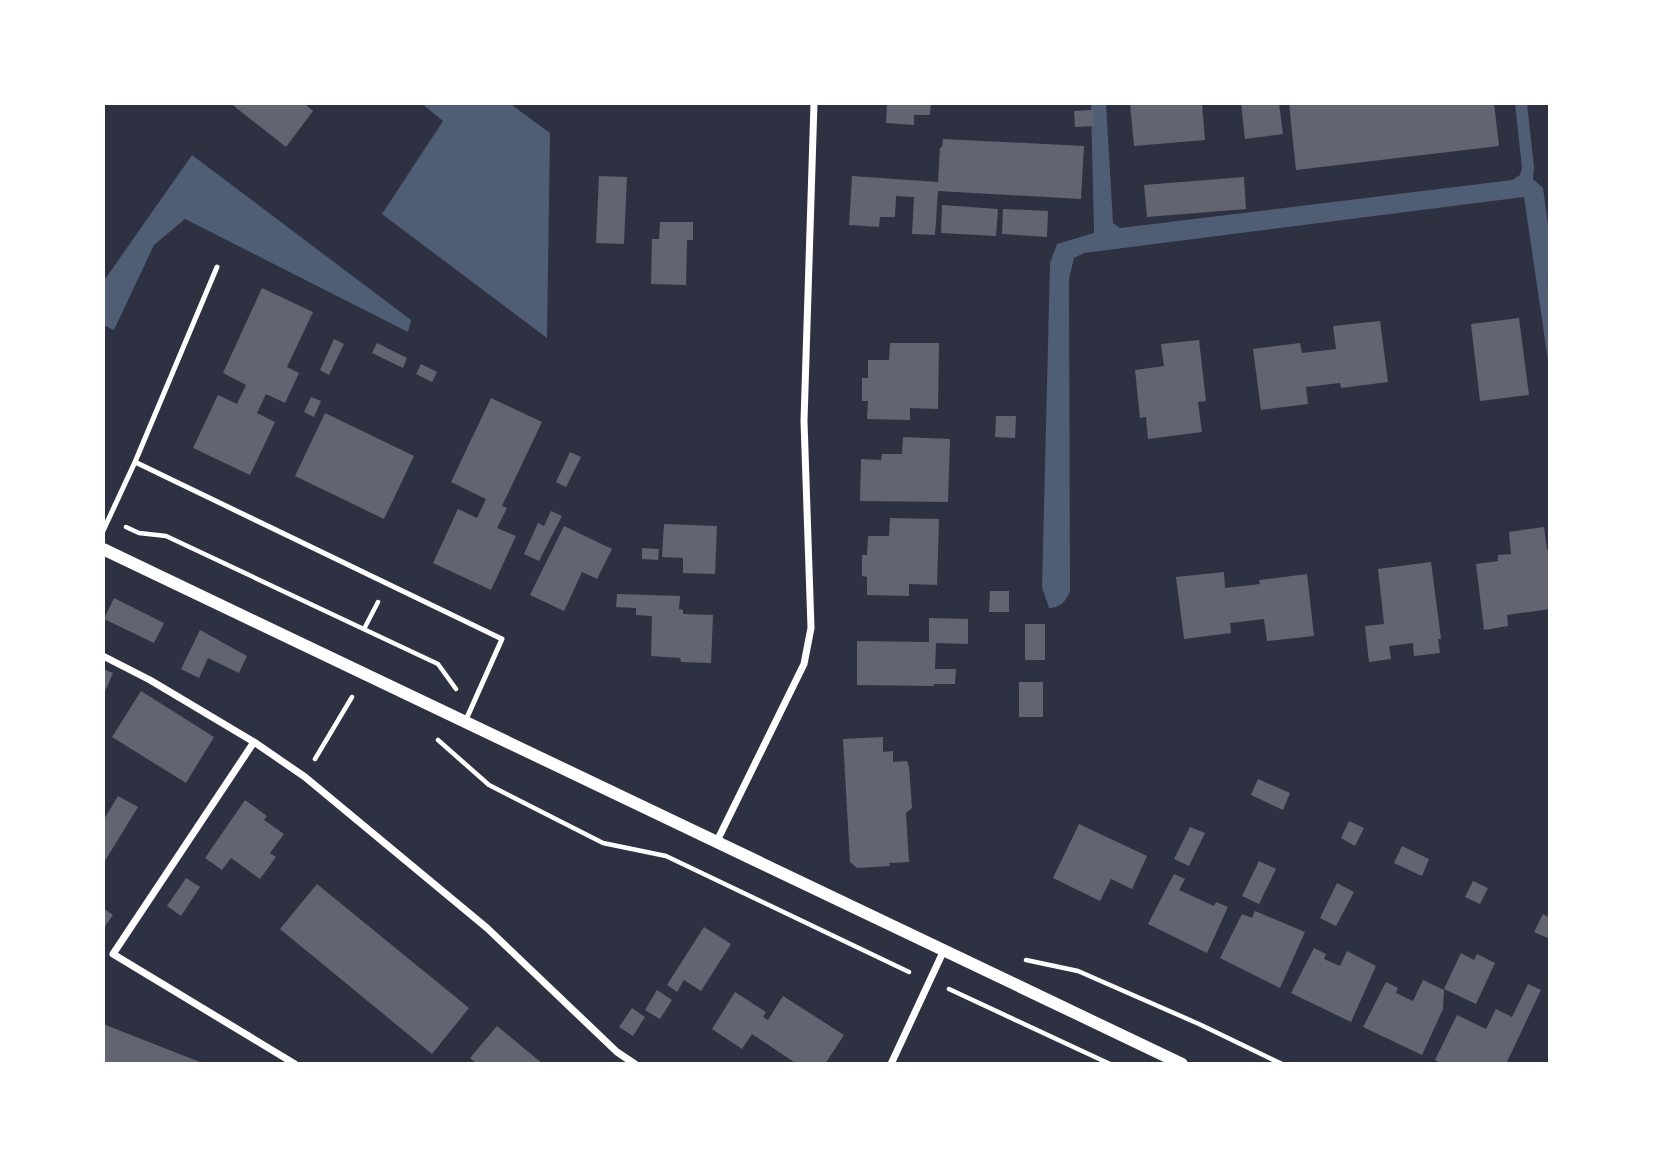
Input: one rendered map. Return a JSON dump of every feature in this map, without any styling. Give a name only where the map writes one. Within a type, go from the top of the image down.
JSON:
[{"type":"street","points":[[717,841],[804,664],[811,628],[804,421],[814,103]]},
{"type":"street","points":[[103,549],[1182,1064]]},
{"type":"street","points":[[103,656],[150,680],[254,742],[304,777],[487,928],[617,1052],[635,1064]]},
{"type":"street","points":[[254,742],[113,954],[295,1064]]},
{"type":"street","points":[[891,1064],[944,950]]},
{"type":"lane","points":[[103,531],[217,267]]},
{"type":"lane","points":[[135,462],[502,639],[465,722]]},
{"type":"path","points":[[109,519],[139,533],[166,536],[438,664],[456,689],[475,699]]},
{"type":"path","points":[[364,629],[388,584]]},
{"type":"path","points":[[340,691],[363,702]]},
{"type":"path","points":[[304,777],[352,697]]},
{"type":"path","points":[[429,734],[495,789],[603,843],[666,856],[1110,1064]]},
{"type":"path","points":[[1022,959],[1079,971],[1282,1064]]},
{"type":"water","points":[[421,103],[509,103],[550,133],[547,338],[382,214],[443,121]]},
{"type":"water","points":[[1091,103],[1106,103],[1113,223],[1120,228],[1512,180],[1520,175],[1522,168],[1515,103],[1527,103],[1533,179],[1543,188],[1550,239],[1550,374],[1524,197],[1084,253],[1074,258],[1069,279],[1070,592],[1062,604],[1049,608],[1042,587],[1050,263],[1057,244],[1094,233]]},
{"type":"water","points":[[192,155],[411,320],[408,332],[185,219],[154,245],[114,330],[103,325],[103,282]]},
{"type":"building","points":[[230,103],[304,103],[313,111],[286,147]]},
{"type":"building","points":[[887,103],[931,103],[930,115],[914,115],[914,125],[886,123]]},
{"type":"building","points":[[1130,103],[1202,103],[1205,140],[1134,146]]},
{"type":"building","points":[[1241,103],[1279,103],[1283,134],[1245,139]]},
{"type":"building","points":[[1289,103],[1494,103],[1499,146],[1296,170]]},
{"type":"building","points":[[1093,110],[1094,126],[1075,127],[1074,111]]},
{"type":"building","points":[[943,139],[1084,146],[1081,199],[938,191],[935,235],[912,234],[914,197],[896,196],[895,217],[880,217],[879,227],[849,225],[852,176],[938,182]]},
{"type":"building","points":[[599,176],[627,177],[624,244],[596,243]]},
{"type":"building","points":[[1244,177],[1246,209],[1147,217],[1144,185]]},
{"type":"building","points":[[942,205],[998,209],[996,236],[941,233]]},
{"type":"building","points":[[1003,209],[1048,211],[1047,237],[1002,234]]},
{"type":"building","points":[[660,222],[693,222],[693,240],[687,240],[686,285],[651,284],[652,239],[659,239]]},
{"type":"building","points":[[262,288],[313,312],[287,367],[299,373],[285,403],[266,394],[257,413],[275,422],[250,475],[193,448],[218,395],[237,404],[246,385],[223,373]]},
{"type":"building","points":[[1519,318],[1529,395],[1480,401],[1471,324]]},
{"type":"building","points":[[1380,321],[1388,382],[1341,388],[1340,383],[1306,387],[1308,404],[1261,410],[1253,349],[1300,343],[1302,353],[1336,349],[1333,326]]},
{"type":"building","points":[[334,339],[344,344],[329,375],[320,370]]},
{"type":"building","points":[[1199,340],[1206,401],[1198,402],[1202,432],[1148,439],[1146,417],[1140,418],[1135,370],[1164,366],[1161,344]]},
{"type":"building","points":[[377,343],[407,358],[403,368],[372,353]]},
{"type":"building","points":[[890,343],[939,343],[938,409],[910,408],[910,420],[867,419],[868,401],[862,401],[862,378],[868,378],[868,360],[889,360]]},
{"type":"building","points":[[421,364],[437,372],[432,382],[416,374]]},
{"type":"building","points":[[311,397],[321,401],[314,417],[304,412]]},
{"type":"building","points":[[491,398],[542,422],[502,506],[507,508],[497,528],[516,536],[491,590],[433,563],[458,509],[477,518],[486,499],[451,482]]},
{"type":"building","points":[[325,413],[414,456],[384,519],[295,476]]},
{"type":"building","points":[[996,416],[1016,416],[1015,438],[995,437]]},
{"type":"building","points":[[903,437],[950,439],[948,502],[860,501],[861,459],[881,460],[882,454],[902,454]]},
{"type":"building","points":[[570,452],[581,457],[566,487],[556,482]]},
{"type":"building","points":[[551,511],[562,516],[539,561],[524,554],[538,523],[544,526]]},
{"type":"building","points":[[890,518],[939,519],[937,585],[909,584],[909,596],[867,595],[867,577],[862,576],[862,555],[867,555],[868,536],[889,536]]},
{"type":"building","points":[[664,524],[717,526],[715,574],[683,573],[683,558],[662,557]]},
{"type":"building","points":[[564,526],[612,549],[597,579],[582,572],[564,611],[530,595]]},
{"type":"building","points":[[1544,527],[1547,550],[1550,549],[1550,609],[1507,615],[1508,626],[1484,630],[1476,564],[1498,561],[1498,555],[1511,554],[1509,532]]},
{"type":"building","points":[[642,548],[659,549],[658,560],[642,559]]},
{"type":"building","points":[[1431,562],[1441,639],[1438,639],[1440,653],[1414,656],[1413,643],[1389,646],[1391,659],[1369,662],[1365,626],[1384,624],[1378,569]]},
{"type":"building","points":[[1224,572],[1225,588],[1260,584],[1259,580],[1307,574],[1314,636],[1267,641],[1264,619],[1230,623],[1231,633],[1184,639],[1176,577]]},
{"type":"building","points":[[990,591],[1009,591],[1009,612],[989,612]]},
{"type":"building","points":[[617,594],[680,596],[679,609],[683,610],[683,614],[713,615],[711,663],[681,662],[680,658],[651,656],[652,616],[636,615],[636,608],[616,607]]},
{"type":"building","points":[[114,598],[164,623],[154,643],[104,619]]},
{"type":"building","points":[[929,618],[968,619],[968,644],[936,643],[935,669],[956,669],[955,684],[857,685],[857,641],[929,642]]},
{"type":"building","points":[[1025,624],[1045,624],[1045,660],[1025,660]]},
{"type":"building","points":[[200,630],[247,656],[239,673],[208,658],[199,678],[181,669]]},
{"type":"building","points":[[103,669],[113,673],[103,696]]},
{"type":"building","points":[[1019,682],[1043,682],[1043,717],[1019,717]]},
{"type":"building","points":[[141,691],[214,737],[186,783],[112,737]]},
{"type":"building","points":[[883,737],[883,752],[893,751],[893,762],[907,761],[909,767],[912,808],[906,813],[909,862],[857,868],[850,862],[843,739]]},
{"type":"building","points":[[1258,779],[1290,793],[1283,810],[1251,795]]},
{"type":"building","points":[[118,796],[138,807],[103,864],[103,821]]},
{"type":"building","points":[[245,800],[267,816],[264,820],[284,834],[270,853],[276,857],[260,879],[231,858],[222,870],[205,858]]},
{"type":"building","points":[[1349,821],[1364,828],[1355,846],[1341,838]]},
{"type":"building","points":[[1079,824],[1147,856],[1132,889],[1111,879],[1100,901],[1053,878]]},
{"type":"building","points":[[1190,827],[1205,833],[1189,866],[1174,859]]},
{"type":"building","points":[[1402,846],[1429,859],[1422,876],[1394,863]]},
{"type":"building","points":[[1259,861],[1276,869],[1259,904],[1242,896]]},
{"type":"building","points":[[1174,874],[1185,879],[1179,890],[1214,906],[1216,902],[1228,907],[1207,953],[1148,924]]},
{"type":"building","points":[[186,878],[200,887],[181,916],[167,906]]},
{"type":"building","points":[[1473,881],[1488,888],[1480,904],[1465,897]]},
{"type":"building","points":[[1337,883],[1354,892],[1336,926],[1320,918]]},
{"type":"building","points":[[317,884],[469,1008],[432,1054],[280,929]]},
{"type":"building","points":[[103,908],[113,915],[103,929]]},
{"type":"building","points":[[1255,911],[1305,932],[1280,988],[1220,958],[1242,914],[1252,918]]},
{"type":"building","points":[[1543,914],[1550,918],[1550,939],[1534,932]]},
{"type":"building","points":[[704,927],[731,944],[701,991],[684,980],[677,992],[667,985]]},
{"type":"building","points":[[1314,948],[1326,954],[1324,959],[1340,966],[1347,951],[1376,966],[1351,1022],[1291,993]]},
{"type":"building","points":[[1461,953],[1474,960],[1477,954],[1495,963],[1476,1004],[1444,989]]},
{"type":"building","points":[[1423,980],[1444,990],[1443,1009],[1422,1055],[1363,1027],[1386,982],[1398,988],[1396,993],[1413,1001]]},
{"type":"building","points":[[1528,984],[1541,990],[1506,1064],[1442,1064],[1435,1060],[1457,1015],[1486,1029],[1496,1009],[1512,1017]]},
{"type":"building","points":[[657,990],[672,1000],[660,1019],[645,1010]]},
{"type":"building","points":[[735,992],[766,1012],[763,1017],[768,1020],[783,996],[844,1035],[825,1064],[797,1064],[752,1034],[742,1049],[712,1029]]},
{"type":"building","points":[[632,1008],[645,1017],[633,1036],[619,1027]]},
{"type":"building","points":[[103,1024],[205,1064],[103,1064]]},
{"type":"building","points":[[497,1026],[543,1064],[477,1064],[470,1058]]}]
